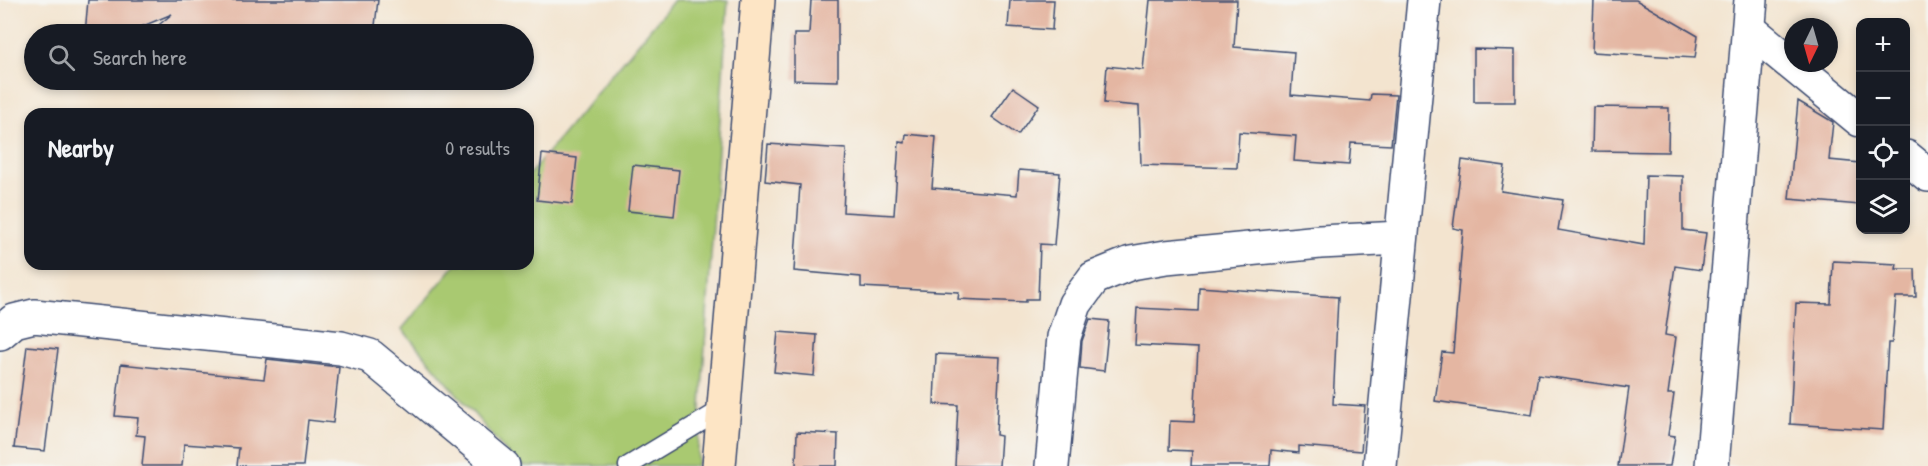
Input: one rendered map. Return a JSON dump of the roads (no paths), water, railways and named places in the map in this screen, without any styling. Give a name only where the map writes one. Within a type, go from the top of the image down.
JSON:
[{"type":"street","points":[[719,466],[758,0]]},
{"type":"street","points":[[1380,466],[1424,0]]},
{"type":"street","points":[[1750,15],[1856,116]]},
{"type":"street","points":[[1712,466],[1750,15]]},
{"type":"street","points":[[1910,161],[1928,175]]},
{"type":"street","points":[[1052,466],[1064,338],[1075,304],[1094,278],[1131,263],[1166,257],[1320,242],[1401,238]]},
{"type":"street","points":[[0,333],[14,321],[34,316],[341,348],[370,356],[503,466]]},
{"type":"lane","points":[[628,466],[724,408]]}]
